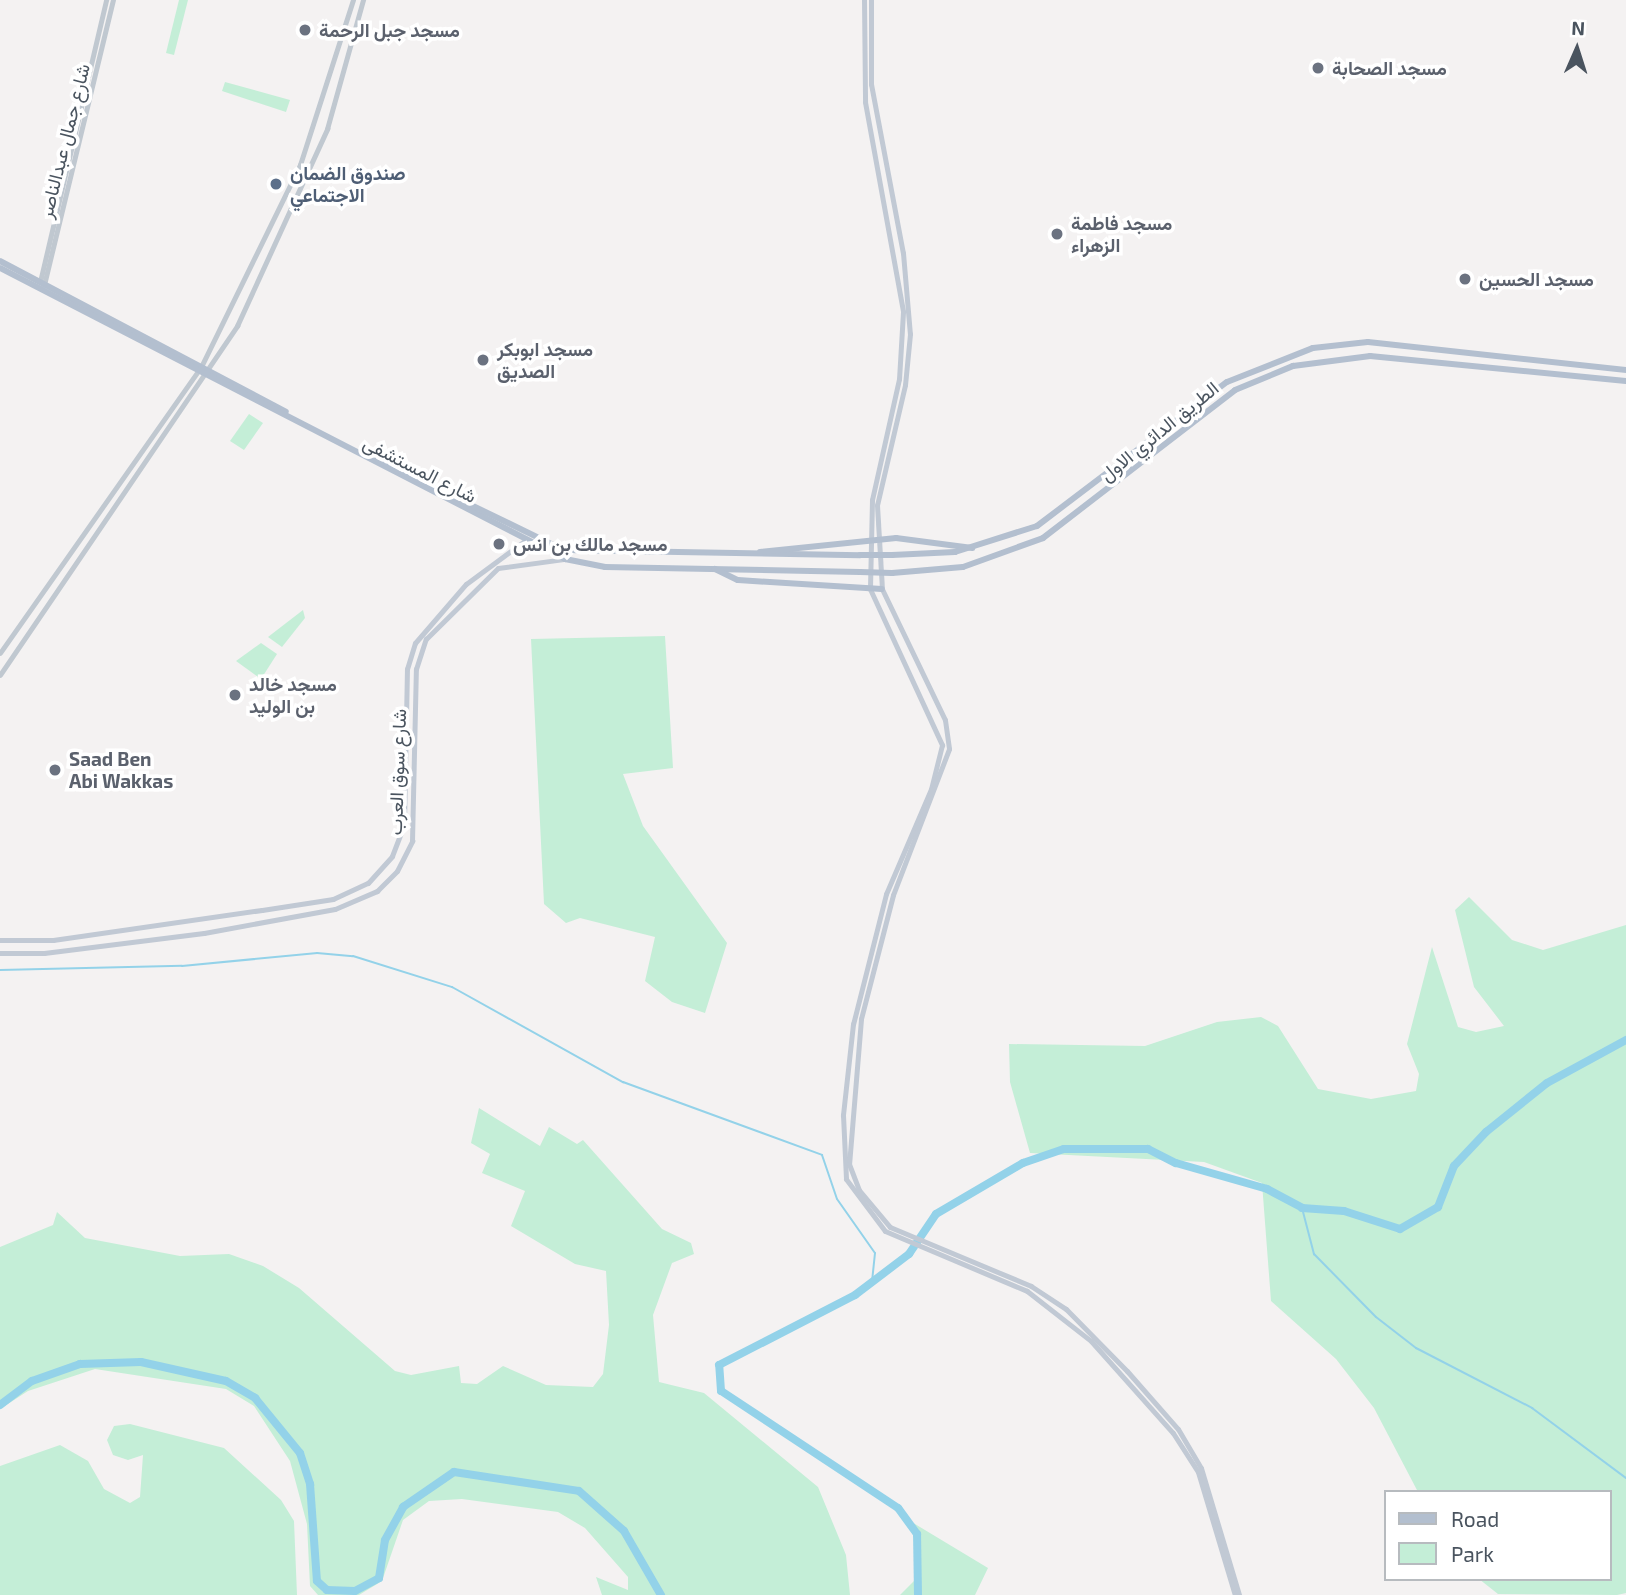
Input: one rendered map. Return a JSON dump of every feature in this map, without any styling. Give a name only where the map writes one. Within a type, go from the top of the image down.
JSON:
[{"type":"main road","points":[[863,0],[865,102],[903,312],[897,405],[873,489],[869,541],[870,589],[942,745],[928,797],[886,894],[858,1018],[848,1084],[846,1180],[875,1224],[907,1244],[1052,1306],[1161,1419],[1205,1488],[1237,1595]]},
{"type":"main road","points":[[858,1018],[888,910],[949,750],[945,720],[882,589],[877,541],[880,486],[897,405],[909,309],[871,84],[871,0]]},
{"type":"main road","name":"شارع المستشفى","points":[[0,261],[199,369],[534,538],[576,552],[892,555]]},
{"type":"main road","name":"شارع المستشفى","points":[[0,268],[42,284]]},
{"type":"main road","points":[[1335,345],[1337,358]]},
{"type":"main road","name":"الطريق الدائري الاول","points":[[892,555],[974,548],[1018,535],[1061,510],[1238,375],[1335,345],[1416,346],[1626,370]]},
{"type":"main road","points":[[1415,359],[1416,346]]},
{"type":"main road","name":"الطريق الدائري الاول","points":[[860,572],[892,573],[962,567],[1043,538],[1235,390],[1293,366],[1337,358],[1415,359],[1626,381]]},
{"type":"main road","points":[[1599,378],[1600,367]]},
{"type":"main road","name":"شارع المستشفى","points":[[209,374],[522,540],[565,559],[681,569],[860,572]]},
{"type":"main road","points":[[0,940],[53,940],[262,910],[333,899],[368,883],[392,856],[404,824],[407,669],[415,643],[448,600],[522,540],[534,538]]},
{"type":"main road","points":[[745,555],[869,541],[974,548]]},
{"type":"main road","points":[[681,554],[681,569]]},
{"type":"main road","name":"شارع سوق العرب","points":[[0,953],[204,933],[335,909],[377,891],[397,871],[412,841],[416,668],[426,639],[498,568],[565,559]]},
{"type":"main road","points":[[715,569],[738,580],[882,589]]},
{"type":"main road","points":[[848,1084],[848,1155],[853,1178],[873,1211],[911,1237],[1014,1276],[1066,1310],[1166,1415],[1192,1450],[1216,1504],[1237,1595]]},
{"type":"street","points":[[42,284],[106,0]]},
{"type":"street","name":"شارع جمال عبدالناصر","points":[[42,284],[113,0]]},
{"type":"street","points":[[0,653],[199,369],[304,155],[353,0]]},
{"type":"street","points":[[0,675],[209,374],[263,275],[327,129],[363,0]]},
{"type":"green space","points":[[179,0],[188,0],[174,55],[166,53]]},
{"type":"green space","points":[[225,82],[290,100],[286,112],[222,91]]},
{"type":"green space","points":[[249,414],[263,423],[244,450],[230,441]]},
{"type":"green space","points":[[303,610],[305,618],[282,647],[268,637]]},
{"type":"green space","points":[[665,636],[673,768],[623,774],[643,826],[727,943],[705,1013],[672,1002],[645,981],[655,937],[580,918],[566,923],[544,904],[531,639]]},
{"type":"green space","points":[[261,643],[277,654],[261,679],[236,661]]},
{"type":"green space","points":[[1469,897],[1512,940],[1543,950],[1626,925],[1626,1593],[1498,1594],[1482,1581],[1612,1581],[1612,1490],[1417,1490],[1374,1408],[1336,1359],[1271,1301],[1262,1183],[1204,1162],[1030,1153],[1010,1082],[1009,1044],[1145,1046],[1217,1022],[1261,1017],[1278,1026],[1318,1089],[1371,1099],[1416,1091],[1419,1074],[1407,1044],[1432,947],[1458,1027],[1476,1032],[1504,1026],[1474,987],[1455,910]]},
{"type":"green space","points":[[479,1108],[540,1146],[549,1127],[577,1144],[583,1140],[662,1229],[691,1243],[694,1254],[672,1263],[653,1315],[659,1382],[704,1393],[818,1487],[846,1555],[850,1595],[602,1595],[596,1577],[628,1590],[628,1577],[585,1528],[558,1512],[462,1499],[429,1501],[403,1520],[382,1581],[359,1595],[318,1595],[310,1586],[307,1524],[290,1461],[254,1406],[226,1389],[95,1369],[28,1391],[0,1409],[0,1247],[53,1225],[57,1212],[85,1238],[180,1256],[229,1254],[263,1266],[299,1288],[395,1371],[411,1375],[459,1366],[461,1383],[477,1384],[503,1366],[546,1385],[593,1387],[603,1374],[609,1325],[606,1271],[575,1264],[511,1226],[525,1191],[482,1173],[490,1154],[471,1143]]},
{"type":"green space","points":[[130,1424],[224,1448],[281,1500],[294,1521],[297,1595],[0,1595],[0,1466],[60,1445],[88,1461],[104,1489],[130,1503],[140,1497],[143,1455],[128,1460],[113,1455],[107,1440],[114,1426]]},
{"type":"green space","points":[[910,1521],[988,1568],[975,1595],[900,1595],[916,1579],[919,1564]]},
{"type":"waterway","points":[[0,970],[182,966],[317,953],[353,956],[452,987],[623,1082],[822,1155],[837,1199],[875,1253],[872,1282]]},
{"type":"waterway","points":[[918,1595],[917,1534],[898,1508],[721,1391],[719,1365],[855,1295],[909,1254],[936,1214],[1023,1163],[1064,1149],[1148,1149],[1176,1163],[1267,1189],[1302,1208],[1344,1211],[1400,1229],[1438,1207],[1454,1166],[1486,1132],[1547,1083],[1626,1040]]},
{"type":"waterway","points":[[1302,1208],[1314,1254],[1376,1317],[1416,1348],[1532,1408],[1626,1478]]},
{"type":"waterway","points":[[0,1405],[32,1381],[80,1364],[141,1362],[226,1381],[255,1398],[300,1453],[310,1484],[317,1581],[327,1590],[355,1591],[379,1578],[385,1540],[403,1507],[454,1472],[579,1491],[624,1531],[661,1595]]},
{"type":"place","name":"مسجد جبل الرحمة","points":[[305,30]]},
{"type":"place","name":"مسجد الصحابة","points":[[1318,68]]},
{"type":"place","name":"صندوق الضمان الاجتماعي","points":[[276,184]]},
{"type":"place","name":"مسجد فاطمة الزهراء","points":[[1057,234]]},
{"type":"place","name":"مسجد الحسين","points":[[1465,279]]},
{"type":"place","name":"مسجد ابوبكر الصديق","points":[[483,360]]},
{"type":"place","name":"مسجد مالك بن انس","points":[[499,544]]},
{"type":"place","name":"مسجد خالد بن الوليد","points":[[235,695]]},
{"type":"place","name":"Saad Ben Abi Wakkas","points":[[55,770]]}]
